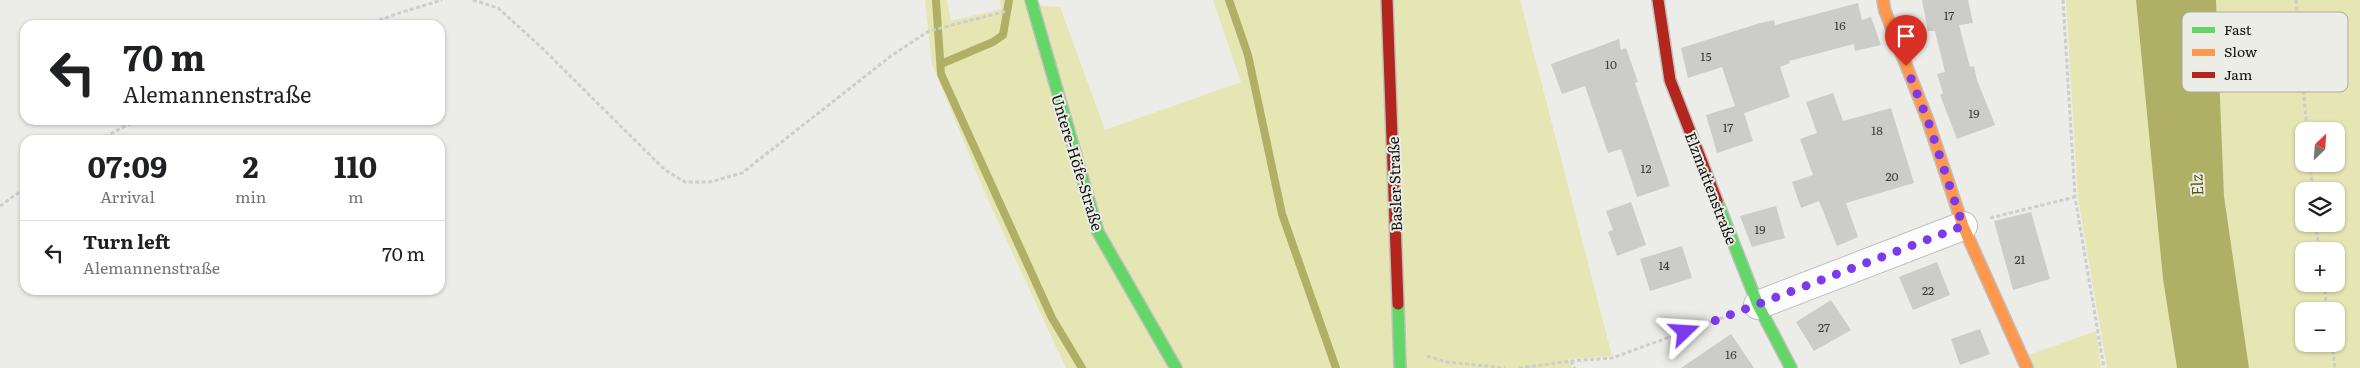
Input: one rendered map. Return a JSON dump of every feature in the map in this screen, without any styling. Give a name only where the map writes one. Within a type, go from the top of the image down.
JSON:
[{"type":"street","name":"Basler Straße","points":[[1387,0],[1400,368]]},
{"type":"street","name":"Elzmattenstraße","points":[[1658,0],[1670,80],[1758,305],[1791,368]]},
{"type":"street","points":[[1883,0],[1885,11],[1928,121],[1962,225],[2027,368]]},
{"type":"street","name":"Untere-Höfe-Straße","points":[[1031,3],[1098,232],[1176,368]]},
{"type":"street","points":[[1758,305],[1962,225]]},
{"type":"path","points":[[380,20],[442,0]]},
{"type":"path","points":[[473,0],[498,8],[539,45],[665,170],[685,182],[710,182],[742,173],[891,56],[929,31],[1031,3]]},
{"type":"path","points":[[2063,0],[2075,197],[2104,368]]},
{"type":"path","points":[[2304,92],[2306,122]]},
{"type":"path","points":[[108,135],[128,125]]},
{"type":"path","points":[[0,206],[20,192]]},
{"type":"path","points":[[1962,225],[2075,197]]},
{"type":"path","points":[[1519,368],[1612,358],[1758,305]]},
{"type":"path","points":[[2333,352],[2335,368]]},
{"type":"path","points":[[1571,361],[1575,368]]},
{"type":"path","points":[[1448,362],[1505,368]]},
{"type":"green space","points":[[925,0],[947,0],[951,21],[1001,9],[1000,0],[1029,0],[1035,5],[1060,7],[1105,130],[1241,82],[1213,0],[1520,0],[1612,356],[1568,359],[1572,368],[1066,368],[987,198],[932,64]]},
{"type":"green space","points":[[2066,0],[2136,0],[2163,279],[2177,368],[2107,368],[2078,198]]},
{"type":"green space","points":[[2216,0],[2360,0],[2360,368],[2249,368],[2224,196],[2220,92],[2348,92],[2348,12],[2216,12]]},
{"type":"green space","points":[[2096,331],[2101,368],[2027,368],[2023,357]]},
{"type":"water","name":"Elz","points":[[2136,0],[2216,0],[2216,12],[2182,12],[2182,92],[2220,92],[2224,196],[2249,368],[2177,368],[2163,279]]},
{"type":"building","points":[[1922,0],[1968,0],[1973,23],[1959,25],[1970,67],[1974,66],[1977,80],[1995,125],[1957,139],[1940,95],[1943,93],[1937,74],[1945,72],[1935,31],[1928,31]]},
{"type":"building","points":[[1858,3],[1862,20],[1871,17],[1881,45],[1855,51],[1854,44],[1789,61],[1790,63],[1780,67],[1790,97],[1744,113],[1753,141],[1717,153],[1706,115],[1735,106],[1722,67],[1688,78],[1681,48],[1760,23],[1774,20],[1775,25]]},
{"type":"building","points":[[1619,39],[1621,50],[1626,48],[1638,82],[1635,83],[1670,186],[1637,197],[1621,149],[1608,153],[1585,86],[1562,94],[1551,64]]},
{"type":"building","points":[[1833,93],[1843,121],[1891,108],[1914,183],[1846,203],[1858,237],[1837,246],[1819,201],[1801,208],[1792,182],[1813,175],[1800,139],[1817,133],[1806,102]]},
{"type":"building","points":[[1631,202],[1646,245],[1617,256],[1608,232],[1613,230],[1606,211]]},
{"type":"building","points":[[1776,206],[1785,238],[1752,247],[1740,216]]},
{"type":"building","points":[[2031,212],[2050,279],[2013,290],[1994,221]]},
{"type":"building","points":[[1682,246],[1692,278],[1650,291],[1640,259]]},
{"type":"building","points":[[1937,262],[1950,295],[1913,310],[1899,277]]},
{"type":"building","points":[[1831,300],[1851,330],[1814,351],[1796,322]]},
{"type":"building","points":[[1980,329],[1990,354],[1960,365],[1951,339]]},
{"type":"building","points":[[1731,334],[1754,368],[1681,368]]},
{"type":"waterway","points":[[936,0],[941,74],[1052,318],[1082,368]]},
{"type":"waterway","points":[[941,64],[993,42],[1003,35],[1009,0]]},
{"type":"waterway","points":[[1229,0],[1248,55],[1282,214],[1336,368]]},
{"type":"traffic: fast","points":[[1031,0],[1098,232],[1176,368]]},
{"type":"traffic: fast","points":[[1717,201],[1758,305],[1791,368]]},
{"type":"traffic: fast","points":[[1398,304],[1400,368]]},
{"type":"traffic: slow","points":[[1883,0],[1885,11],[1928,121],[1963,226],[2027,368]]},
{"type":"traffic: jam","points":[[1387,0],[1398,304]]},
{"type":"traffic: jam","points":[[1658,0],[1670,80],[1717,201]]},
{"type":"route","points":[[1685,332],[1963,226],[1928,121],[1906,66]]}]
